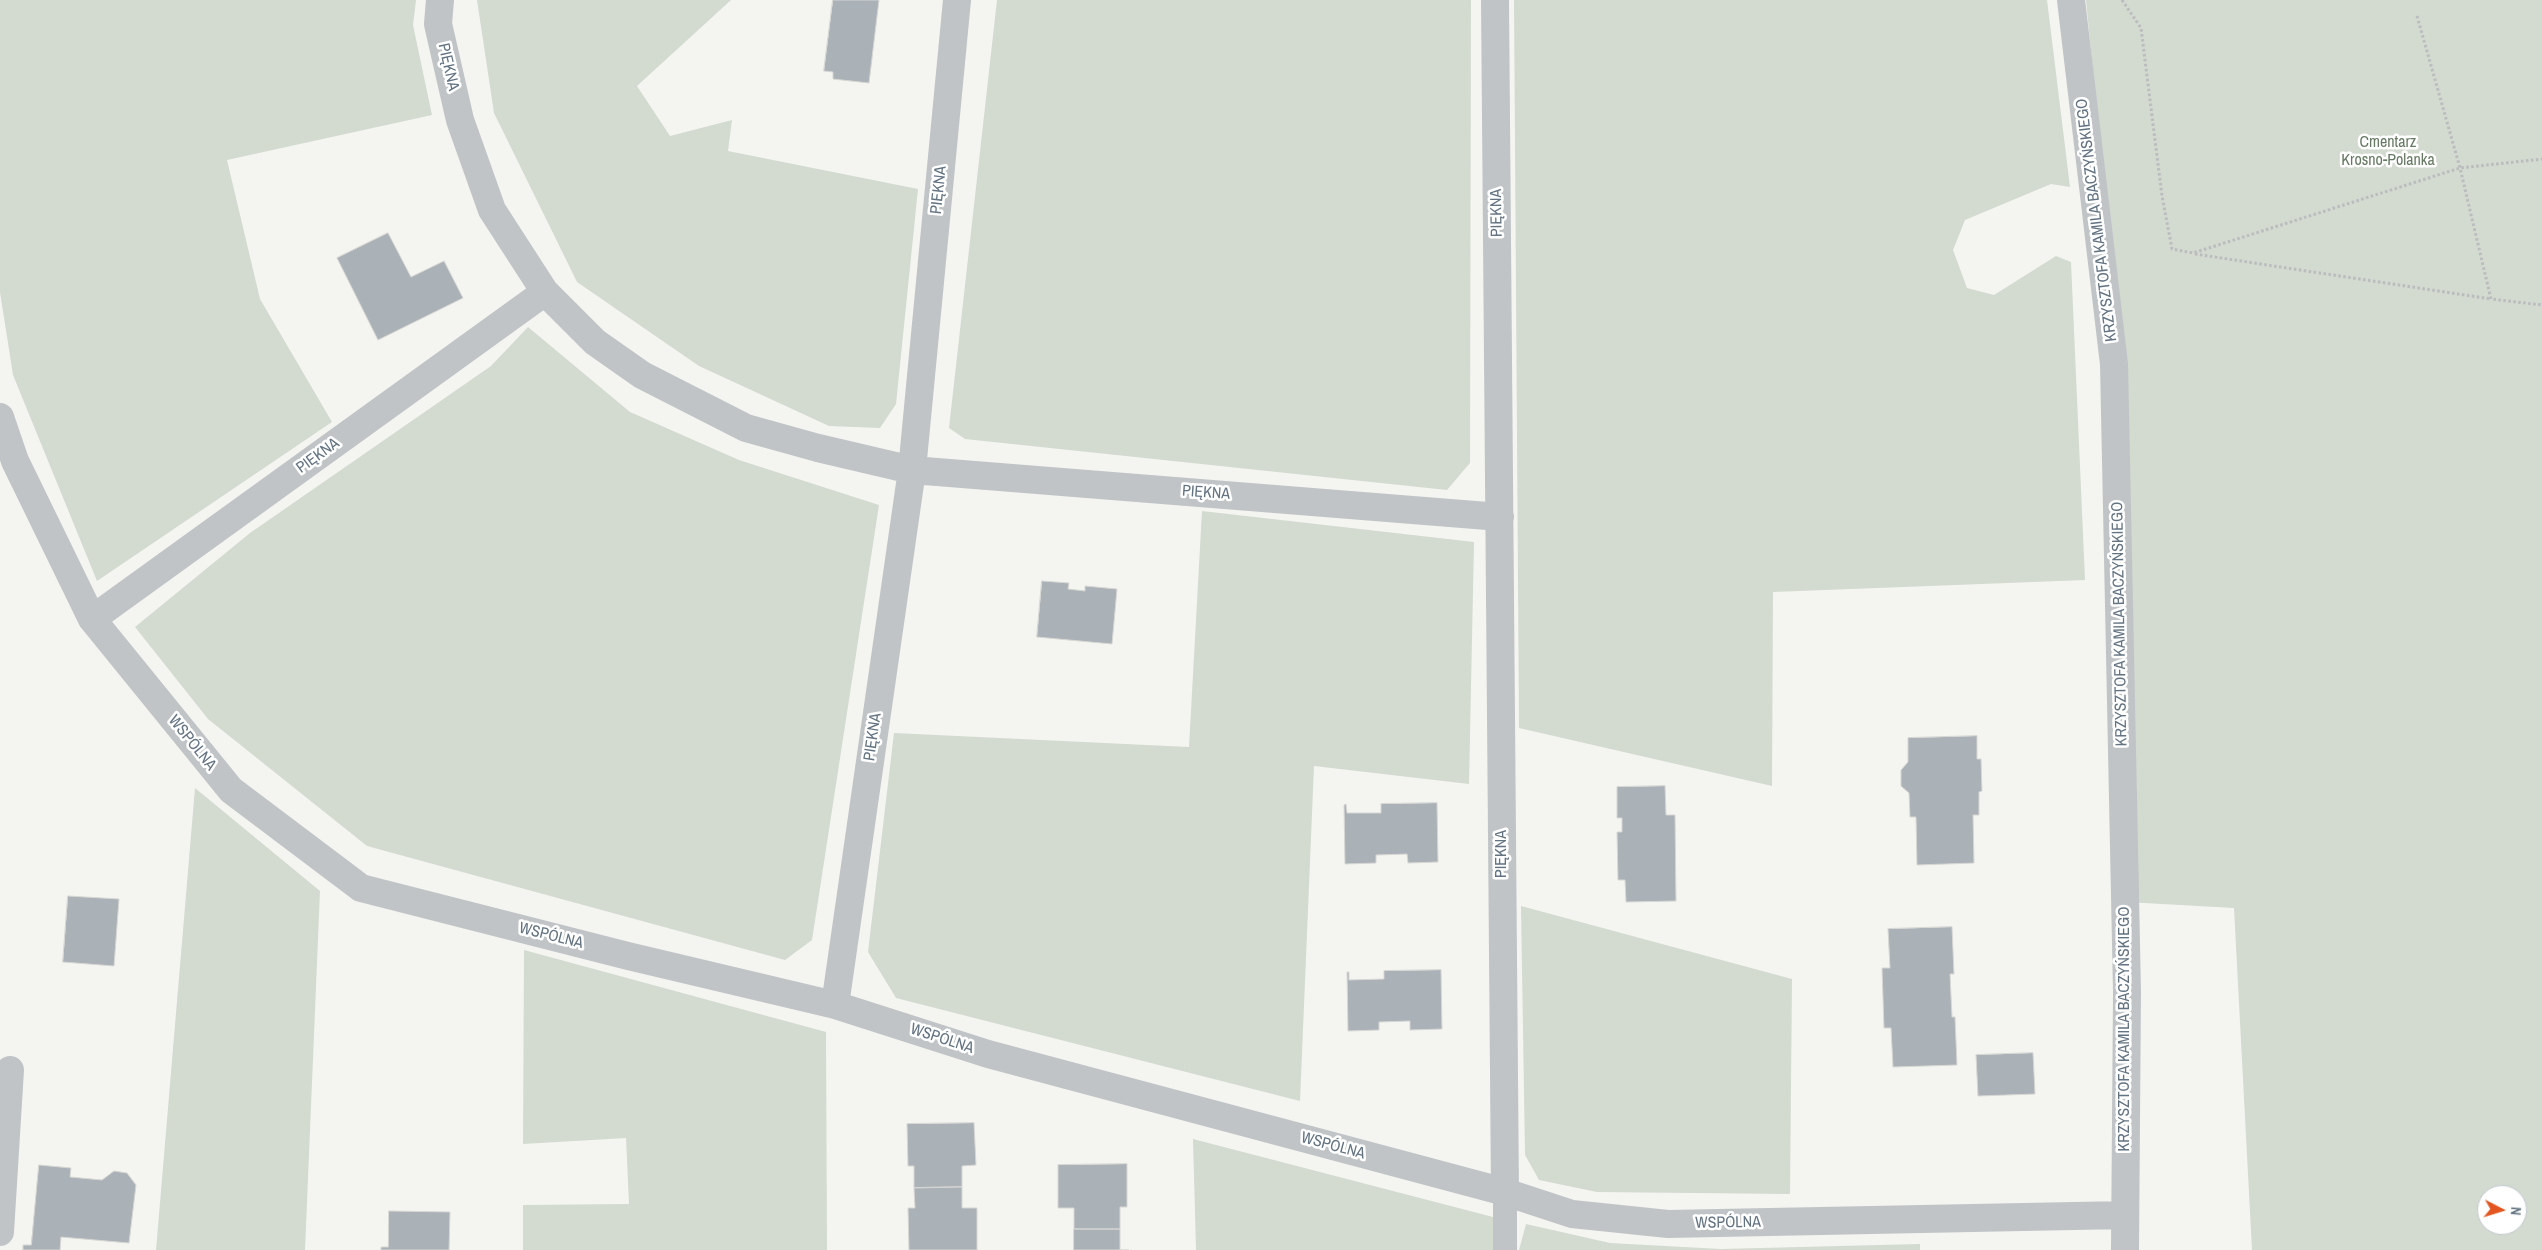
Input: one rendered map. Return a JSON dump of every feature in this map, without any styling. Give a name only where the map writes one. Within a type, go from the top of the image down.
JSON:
[{"type":"street","name":"PIĘKNA","points":[[440,0],[438,24],[460,120],[492,210],[545,292],[595,342],[642,375],[746,428],[818,448],[912,470],[1500,517]]},
{"type":"street","name":"PIĘKNA","points":[[835,1005],[912,470],[957,0]]},
{"type":"street","name":"PIĘKNA","points":[[1495,0],[1505,1192]]},
{"type":"street","name":"KRZYSZTOFA KAMILA BACZYŃSKIEGO","points":[[2071,0],[2114,364],[2127,992],[2125,1250]]},
{"type":"street","name":"PIĘKNA","points":[[92,619],[545,292]]},
{"type":"street","name":"WSPÓLNA","points":[[0,417],[14,460],[92,619],[231,790],[361,888],[628,956],[835,1005],[988,1054],[1505,1192],[1572,1214],[1668,1224],[2125,1215]]},
{"type":"street","points":[[0,1232],[10,1070]]},
{"type":"lane","points":[[1505,1192],[1505,1250]]},
{"type":"path","points":[[2122,0],[2141,28],[2162,196],[2172,248],[2193,253],[2491,299],[2542,305]]},
{"type":"path","points":[[2417,16],[2460,168],[2491,299]]},
{"type":"path","points":[[2193,253],[2460,168],[2542,159]]},
{"type":"green space","points":[[0,0],[416,0],[413,25],[432,115],[227,160],[260,299],[332,422],[97,581],[13,375],[0,292]]},
{"type":"green space","points":[[477,0],[731,0],[637,86],[670,136],[732,120],[728,151],[918,189],[896,404],[880,428],[829,426],[699,366],[577,282],[494,113]]},
{"type":"green space","points":[[997,0],[1471,0],[1470,463],[1447,490],[965,439],[949,428]]},
{"type":"green space","points":[[1514,0],[2047,0],[2070,187],[2051,184],[1965,220],[1953,250],[1967,288],[1994,295],[2056,256],[2071,262],[2085,580],[1773,592],[1772,786],[1519,728]]},
{"type":"green space","name":"Cmentarz Krosno-Polanka","points":[[2086,0],[2542,0],[2542,1250],[2252,1250],[2234,908],[2126,902],[2111,257]]},
{"type":"green space","points":[[528,327],[630,412],[739,460],[879,505],[812,940],[785,960],[367,846],[208,719],[135,627],[250,533],[491,366]]},
{"type":"green space","points":[[1202,511],[1474,542],[1469,784],[1314,766],[1300,1101],[896,998],[868,952],[894,733],[1189,747]]},
{"type":"green space","points":[[195,788],[320,891],[305,1250],[156,1250]]},
{"type":"green space","points":[[1521,906],[1792,979],[1790,1194],[1597,1192],[1539,1180],[1525,1155]]},
{"type":"green space","points":[[524,950],[826,1032],[827,1250],[523,1250],[523,1205],[629,1204],[626,1138],[523,1144]]},
{"type":"green space","points":[[1193,1139],[1493,1217],[1493,1250],[1196,1250]]},
{"type":"green space","points":[[1526,1224],[1610,1243],[1721,1249],[1920,1244],[1920,1250],[1519,1250]]},
{"type":"building","points":[[833,0],[879,0],[869,83],[833,79],[833,72],[824,71]]},
{"type":"building","points":[[388,233],[411,277],[444,261],[463,298],[378,340],[337,258]]},
{"type":"building","points":[[1042,581],[1069,583],[1068,589],[1085,591],[1085,586],[1117,589],[1112,644],[1037,637]]},
{"type":"building","points":[[1977,736],[1977,759],[1981,759],[1982,791],[1979,792],[1979,815],[1973,815],[1974,863],[1917,865],[1916,817],[1910,817],[1909,793],[1901,786],[1901,770],[1908,762],[1908,738]]},
{"type":"building","points":[[1665,786],[1666,815],[1675,815],[1676,901],[1626,902],[1625,880],[1618,880],[1617,832],[1622,832],[1622,818],[1617,818],[1617,787]]},
{"type":"building","points":[[1437,803],[1438,862],[1408,863],[1407,854],[1376,855],[1376,863],[1345,864],[1344,805],[1346,804],[1347,813],[1381,813],[1381,804]]},
{"type":"building","points":[[68,896],[119,899],[114,966],[63,962]]},
{"type":"building","points":[[1952,927],[1954,974],[1950,974],[1952,1017],[1955,1017],[1957,1065],[1893,1067],[1891,1028],[1884,1028],[1882,968],[1890,968],[1888,929]]},
{"type":"building","points":[[1441,970],[1442,1029],[1410,1030],[1410,1021],[1379,1022],[1379,1030],[1348,1031],[1347,972],[1349,972],[1349,980],[1384,979],[1384,971]]},
{"type":"building","points":[[2033,1053],[2035,1094],[1978,1096],[1976,1055]]},
{"type":"building","points":[[974,1123],[976,1165],[962,1166],[962,1187],[914,1188],[914,1166],[908,1166],[907,1124]]},
{"type":"building","points":[[1127,1164],[1127,1207],[1120,1207],[1120,1229],[1074,1229],[1074,1208],[1058,1208],[1058,1165]]},
{"type":"building","points":[[39,1165],[71,1168],[70,1177],[102,1180],[114,1171],[127,1173],[136,1185],[129,1243],[61,1237],[60,1250],[23,1250],[23,1245],[31,1245]]},
{"type":"building","points":[[962,1187],[962,1208],[977,1208],[977,1250],[909,1250],[908,1208],[915,1208],[914,1188]]},
{"type":"building","points":[[389,1211],[450,1212],[449,1250],[381,1250],[381,1247],[388,1247]]},
{"type":"building","points":[[1074,1229],[1120,1229],[1120,1250],[1074,1250]]}]
